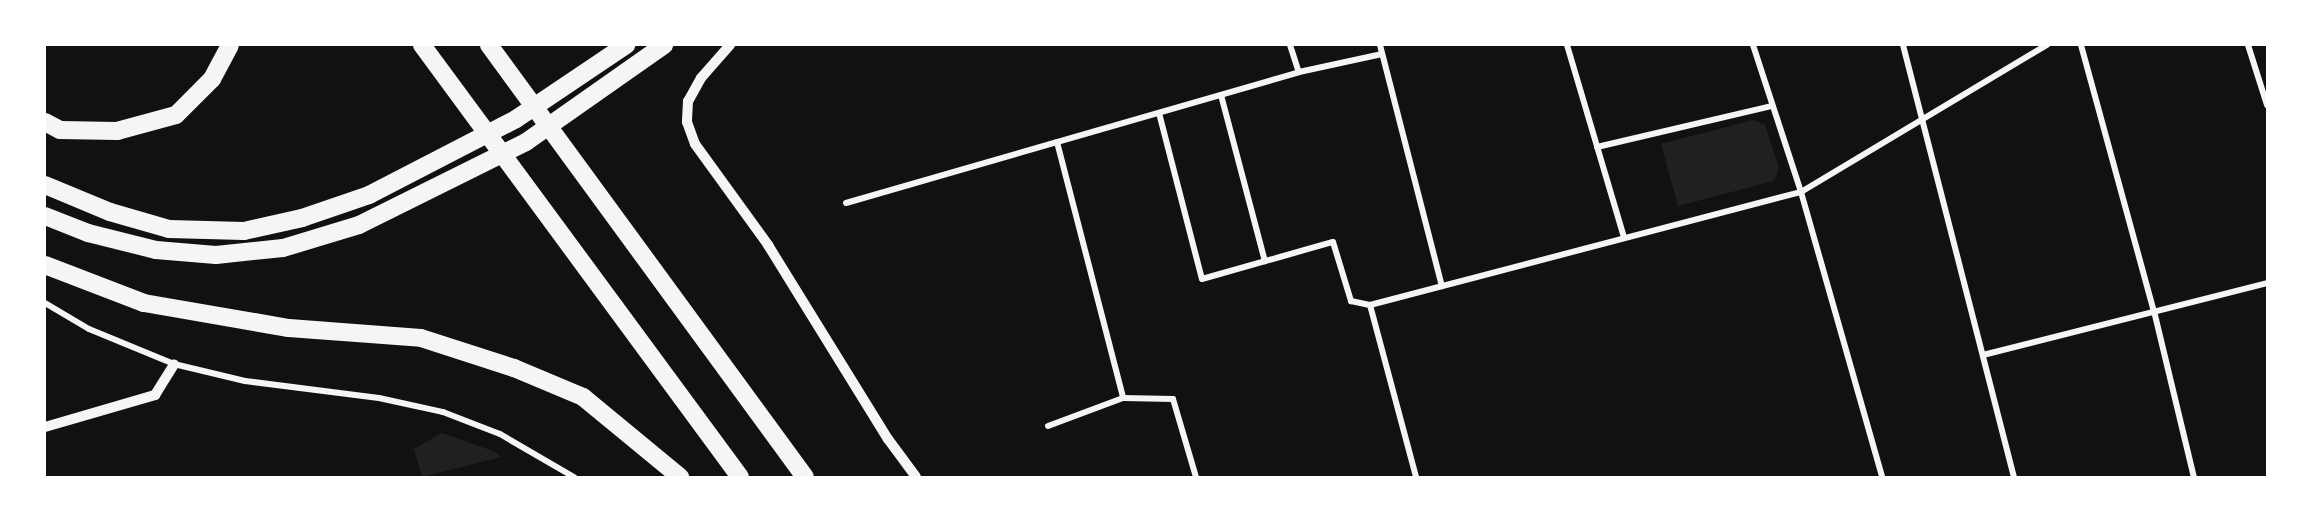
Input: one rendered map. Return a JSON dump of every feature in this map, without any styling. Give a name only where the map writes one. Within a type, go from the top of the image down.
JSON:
[{"type":"highway","points":[[45,122],[60,130],[117,131],[176,115],[212,79],[230,45]]},
{"type":"highway","points":[[422,45],[740,477]]},
{"type":"highway","points":[[489,45],[500,54],[805,477]]},
{"type":"highway","points":[[45,185],[110,212],[169,229],[244,231],[302,218],[369,195],[516,119],[626,45]]},
{"type":"highway","points":[[45,216],[88,233],[156,250],[216,255],[283,249],[358,225],[526,142],[664,45]]},
{"type":"highway","points":[[45,265],[144,303],[288,328],[421,338],[514,368],[583,397],[680,477]]},
{"type":"street","points":[[730,45],[701,78],[688,101],[687,122],[695,144],[768,245],[888,439],[916,477]]},
{"type":"street","points":[[1290,45],[1299,72]]},
{"type":"street","points":[[1380,45],[1442,286]]},
{"type":"street","points":[[1567,45],[1624,238]]},
{"type":"street","points":[[1753,45],[1801,192],[1882,477]]},
{"type":"street","points":[[1903,45],[2014,477]]},
{"type":"street","points":[[1159,113],[1202,279],[1333,242],[1351,301],[1370,305],[1801,192],[2047,45]]},
{"type":"street","points":[[2081,45],[2154,311],[2194,477]]},
{"type":"street","points":[[2248,45],[2267,105]]},
{"type":"street","points":[[846,203],[1299,72],[1382,54]]},
{"type":"street","points":[[1221,95],[1264,261]]},
{"type":"street","points":[[1597,147],[1772,106]]},
{"type":"street","points":[[1057,142],[1123,398]]},
{"type":"street","points":[[1983,355],[2267,283]]},
{"type":"street","points":[[45,303],[89,329],[174,364],[245,381],[379,398],[443,412],[500,434],[574,477]]},
{"type":"street","points":[[1370,305],[1416,477]]},
{"type":"street","points":[[45,427],[155,396],[174,364]]},
{"type":"street","points":[[1048,426],[1123,398],[1173,399],[1197,477]]},
{"type":"shaded area","points":[[1753,120],[1765,125],[1779,168],[1774,181],[1678,206],[1661,144]]},
{"type":"shaded area","points":[[442,433],[496,452],[501,457],[422,477],[414,449]]}]
